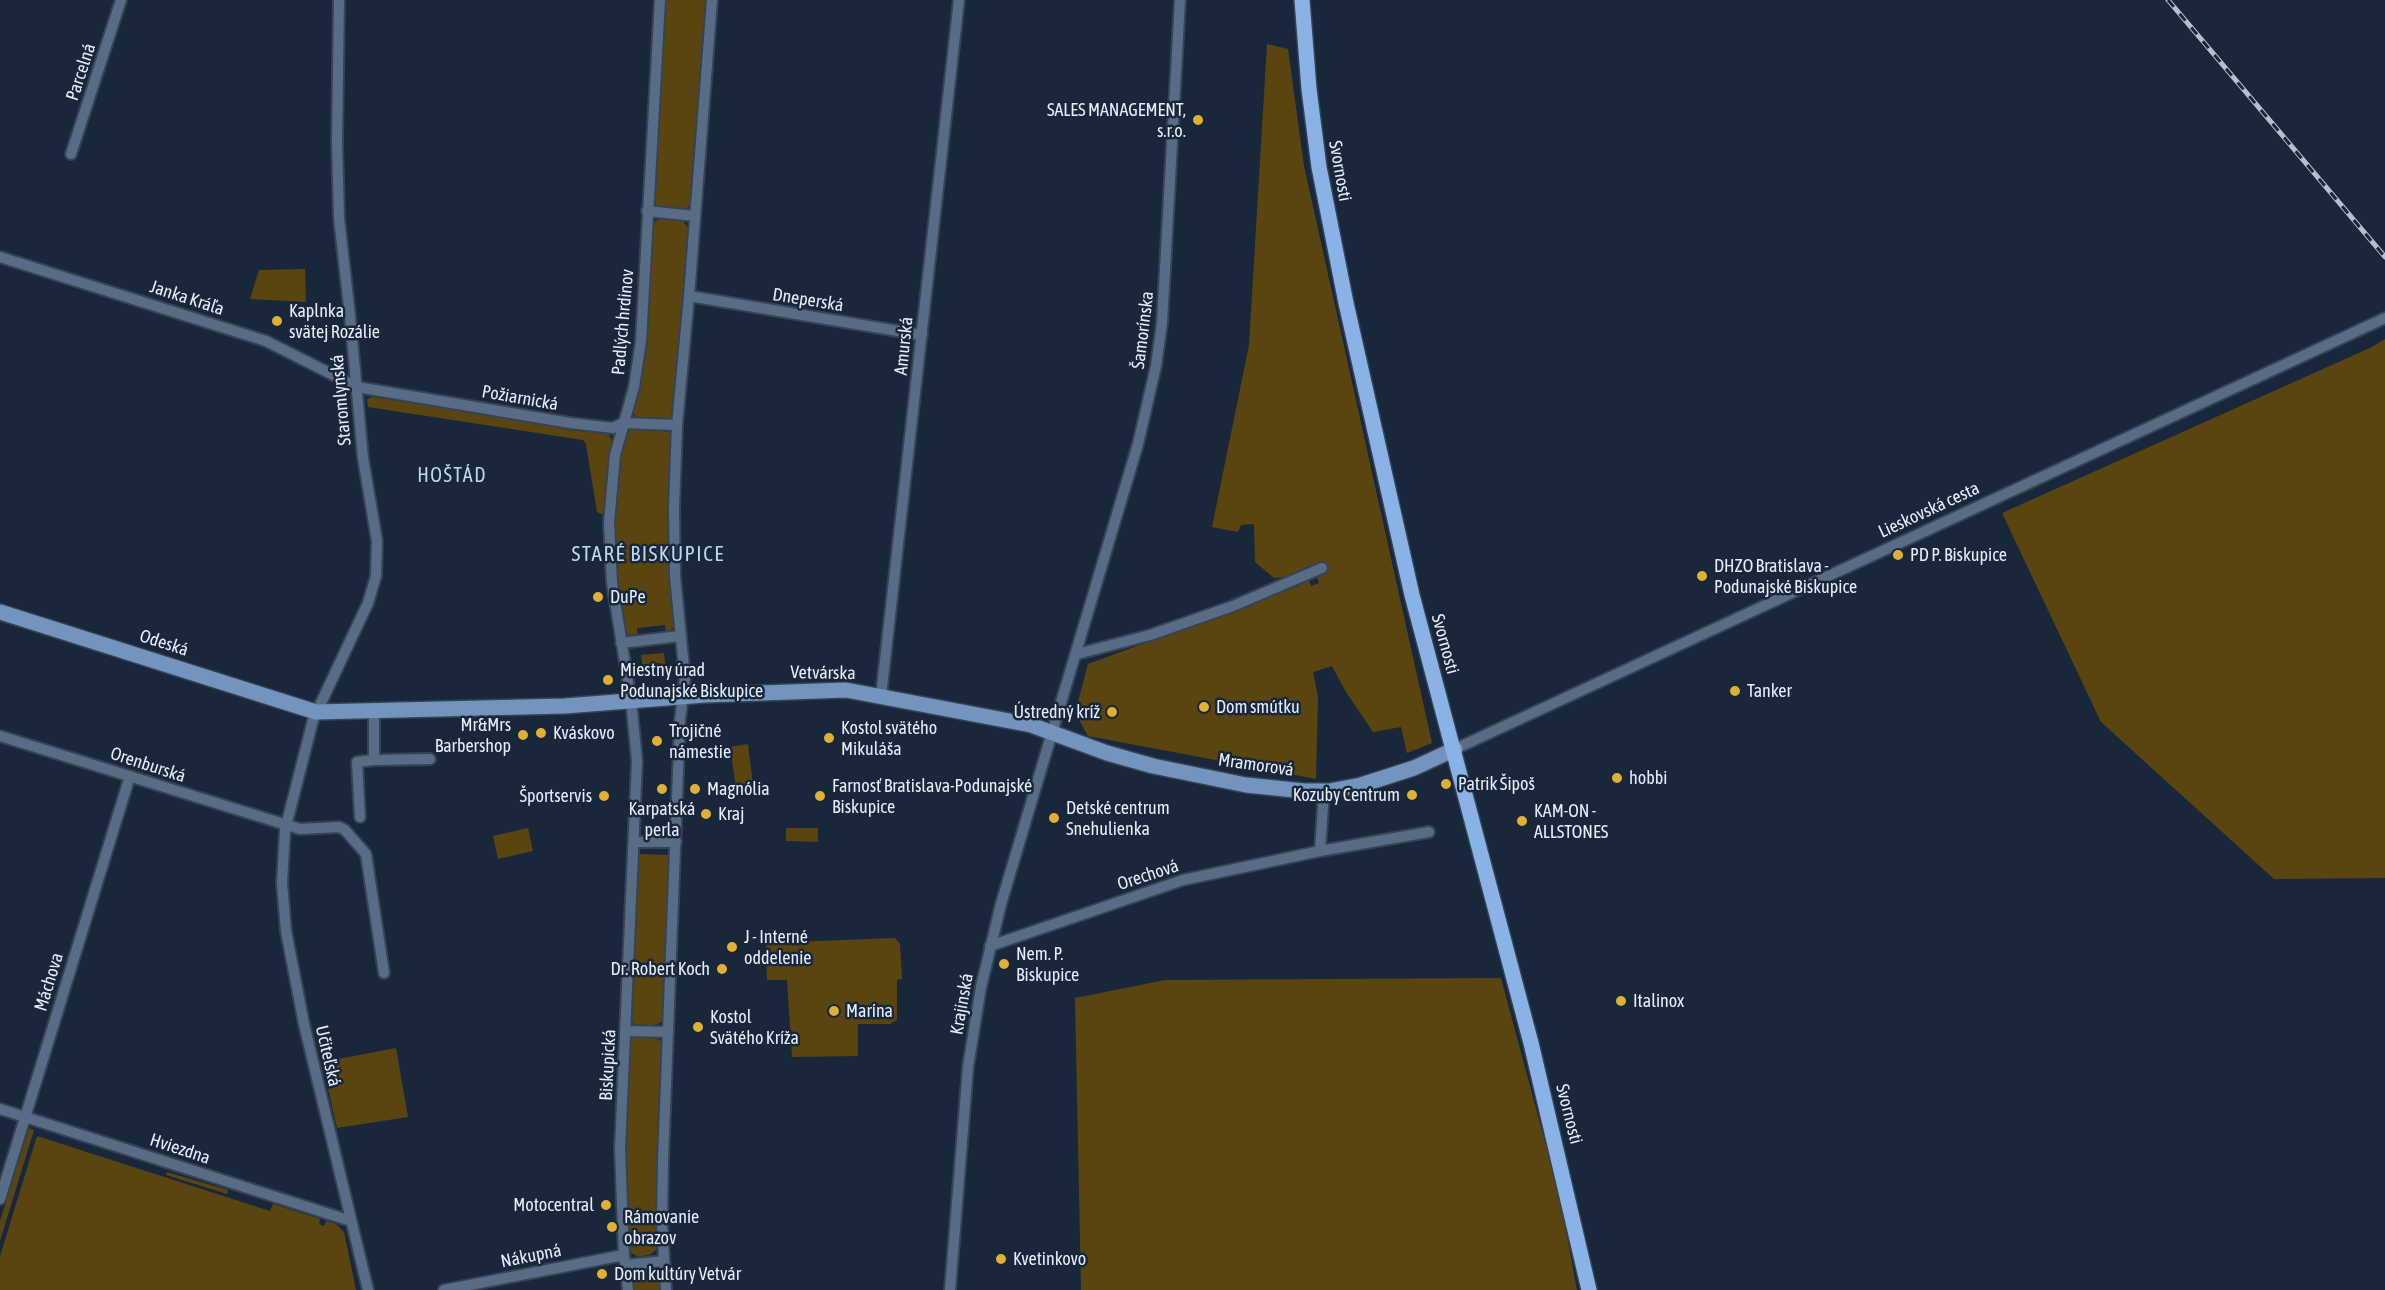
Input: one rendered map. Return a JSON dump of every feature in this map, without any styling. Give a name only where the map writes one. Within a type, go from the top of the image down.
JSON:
[{"type":"main road","name":"Svornosti","points":[[1302,0],[1312,120],[1332,235],[1412,595],[1455,749],[1549,1116],[1589,1290]]},
{"type":"street","name":"Parcelná","points":[[71,154],[122,0]]},
{"type":"street","name":"Staromlynská","points":[[316,712],[368,603],[376,576],[377,541],[363,458],[339,218],[337,142],[339,0]]},
{"type":"street","name":"Padlých hrdinov","points":[[621,643],[611,568],[609,523],[613,469],[634,387],[641,341],[660,0]]},
{"type":"street","points":[[666,1290],[663,1160],[680,720],[685,678],[680,636],[674,508],[677,425],[712,0]]},
{"type":"street","name":"Amurská","points":[[881,696],[959,0]]},
{"type":"street","name":"Šamorínska","points":[[1052,732],[1138,444],[1156,366],[1164,300],[1180,0]]},
{"type":"street","points":[[647,211],[695,216]]},
{"type":"street","name":"Janka Kráľa","points":[[0,257],[266,341],[357,387]]},
{"type":"street","name":"Dneperská","points":[[689,296],[922,335]]},
{"type":"street","name":"Lieskovská cesta","points":[[1455,749],[2385,318]]},
{"type":"street","name":"Požiarnická","points":[[357,387],[570,423],[613,428],[623,423],[677,425]]},
{"type":"street","points":[[1077,654],[1150,635],[1233,606],[1322,568]]},
{"type":"street","name":"Odeská","points":[[0,612],[316,712]]},
{"type":"street","points":[[676,842],[635,842],[637,761],[631,700],[621,643],[680,636]]},
{"type":"street","name":"Vetvárska","points":[[316,712],[565,706],[832,689],[1006,719],[1052,732]]},
{"type":"street","points":[[374,711],[374,760]]},
{"type":"street","name":"Učiteľská","points":[[316,712],[286,825],[281,865],[286,931],[304,1024],[368,1290]]},
{"type":"street","name":"Mramorová","points":[[1052,732],[1107,753],[1162,768],[1265,788],[1324,791],[1361,785],[1396,775],[1455,749]]},
{"type":"street","name":"Krajinská","points":[[950,1290],[968,1066],[981,987],[990,945],[1052,732]]},
{"type":"street","name":"Orenburská","points":[[0,736],[286,825]]},
{"type":"street","points":[[360,817],[357,762],[430,759]]},
{"type":"street","name":"Máchova","points":[[0,1199],[130,776]]},
{"type":"street","points":[[1320,851],[1324,791]]},
{"type":"street","points":[[286,825],[300,829],[339,827],[348,832],[364,851],[369,868],[384,973]]},
{"type":"street","name":"Orechová","points":[[990,945],[1177,882],[1320,851],[1429,832]]},
{"type":"street","name":"Biskupická","points":[[628,1290],[620,1149],[635,842]]},
{"type":"street","points":[[626,1031],[668,1032]]},
{"type":"street","name":"Hviezdna","points":[[0,1109],[351,1221]]},
{"type":"street","name":"Nákupná","points":[[444,1290],[625,1260],[664,1261]]},
{"type":"shaded area","points":[[664,0],[706,0],[691,197],[690,205],[685,210],[658,209],[653,199]]},
{"type":"shaded area","points":[[1267,44],[1288,49],[1304,166],[1432,743],[1407,753],[1401,727],[1373,732],[1346,692],[1332,666],[1313,672],[1318,697],[1316,779],[1088,736],[1075,713],[1088,664],[1299,586],[1309,580],[1311,586],[1319,583],[1317,577],[1326,573],[1274,578],[1255,562],[1254,524],[1241,525],[1238,532],[1212,527],[1249,345]]},
{"type":"shaded area","points":[[662,219],[683,221],[689,229],[675,413],[670,420],[639,419],[632,409],[652,225]]},
{"type":"shaded area","points":[[305,269],[306,302],[250,299],[259,270]]},
{"type":"shaded area","points":[[2385,339],[2385,878],[2274,879],[2101,722],[2002,513],[2372,347]]},
{"type":"shaded area","points":[[372,397],[538,422],[567,430],[609,434],[612,441],[606,479],[604,515],[597,512],[586,444],[583,440],[368,407],[367,399]]},
{"type":"shaded area","points":[[631,429],[669,432],[672,436],[668,519],[674,627],[666,633],[665,625],[637,628],[638,636],[632,637],[625,629],[615,562],[615,503],[625,436]]},
{"type":"shaded area","points":[[664,653],[666,673],[659,674],[656,671],[660,670],[660,663],[648,664],[648,671],[653,671],[650,675],[644,675],[641,655]]},
{"type":"shaded area","points":[[748,744],[753,785],[736,788],[730,747]]},
{"type":"shaded area","points":[[528,828],[533,851],[498,859],[493,836]]},
{"type":"shaded area","points":[[786,828],[818,828],[818,842],[786,841]]},
{"type":"shaded area","points":[[638,854],[671,855],[663,1020],[658,1024],[641,1027],[630,1022]]},
{"type":"shaded area","points":[[895,938],[900,944],[902,979],[897,980],[897,1020],[890,1024],[858,1024],[858,1056],[792,1057],[787,980],[767,980],[766,943]]},
{"type":"shaded area","points":[[1501,978],[1560,1198],[1577,1290],[1081,1290],[1075,998],[1165,980]]},
{"type":"shaded area","points":[[653,1037],[660,1040],[662,1044],[657,1133],[657,1246],[651,1254],[639,1257],[631,1253],[628,1248],[624,1145],[630,1043],[632,1038]]},
{"type":"shaded area","points":[[396,1048],[408,1117],[337,1128],[322,1062]]},
{"type":"shaded area","points":[[29,1128],[34,1130],[0,1241],[0,1221]]},
{"type":"shaded area","points":[[37,1136],[270,1211],[273,1204],[320,1219],[319,1224],[324,1226],[326,1221],[336,1224],[344,1232],[356,1290],[0,1290],[0,1256]]},
{"type":"shaded area","points":[[167,1172],[228,1190],[227,1194],[166,1175]]},
{"type":"shaded area","points":[[650,1269],[659,1276],[660,1290],[633,1290],[631,1277],[636,1271]]},
{"type":"railway","points":[[2168,0],[2385,257]]},
{"type":"place","name":"SALES MANAGEMENT, s.r.o.","points":[[1198,120]]},
{"type":"place","name":"Kaplnka svätej Rozálie","points":[[277,321]]},
{"type":"place","name":"PD P. Biskupice","points":[[1898,555]]},
{"type":"place","name":"DHZO Bratislava - Podunajské Biskupice","points":[[1702,576]]},
{"type":"place","name":"DuPe","points":[[598,597]]},
{"type":"place","name":"Miestny úrad Podunajské Biskupice","points":[[608,680]]},
{"type":"place","name":"Tanker","points":[[1735,691]]},
{"type":"place","name":"Dom smútku","points":[[1204,707]]},
{"type":"place","name":"Ústredný kríž","points":[[1112,712]]},
{"type":"place","name":"Kváskovo","points":[[541,733]]},
{"type":"place","name":"Mr&Mrs Barbershop","points":[[523,735]]},
{"type":"place","name":"Kostol svätého Mikuláša","points":[[829,738]]},
{"type":"place","name":"Trojičné námestie","points":[[657,741]]},
{"type":"place","name":"hobbi","points":[[1617,778]]},
{"type":"place","name":"Patrik Šipoš","points":[[1446,784]]},
{"type":"place","name":"Karpatská perla","points":[[662,789]]},
{"type":"place","name":"Magnólia","points":[[695,789]]},
{"type":"place","name":"Kozuby Centrum","points":[[1412,795]]},
{"type":"place","name":"Športservis","points":[[604,796]]},
{"type":"place","name":"Farnosť Bratislava-Podunajské Biskupice","points":[[820,796]]},
{"type":"place","name":"Kraj","points":[[706,814]]},
{"type":"place","name":"Detské centrum Snehulienka","points":[[1054,818]]},
{"type":"place","name":"KAM-ON - ALLSTONES","points":[[1522,821]]},
{"type":"place","name":"J - Interné oddelenie","points":[[732,947]]},
{"type":"place","name":"Nem. P. Biskupice","points":[[1004,964]]},
{"type":"place","name":"Dr. Robert Koch","points":[[722,969]]},
{"type":"place","name":"Italinox","points":[[1621,1001]]},
{"type":"place","name":"Marína","points":[[834,1011]]},
{"type":"place","name":"Kostol Svätého Kríža","points":[[698,1027]]},
{"type":"place","name":"Motocentral","points":[[606,1205]]},
{"type":"place","name":"Rámovanie obrazov","points":[[612,1227]]},
{"type":"place","name":"Kvetinkovo","points":[[1001,1259]]},
{"type":"place","name":"Dom kultúry Vetvár","points":[[602,1274]]},
{"type":"district","name":"HOŠTÁD","points":[[452,476]]},
{"type":"district","name":"STARÉ BISKUPICE","points":[[648,554]]}]
